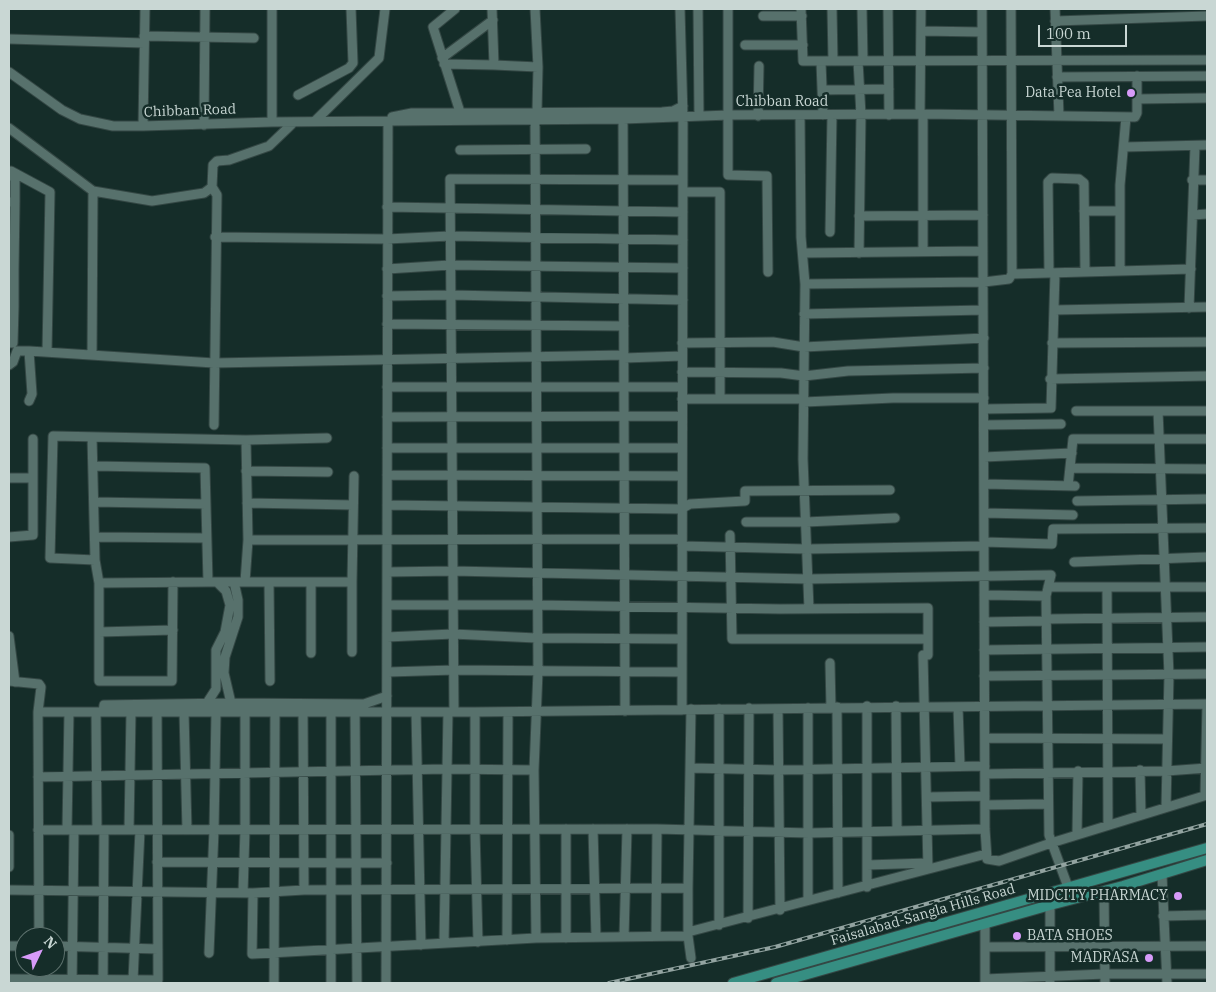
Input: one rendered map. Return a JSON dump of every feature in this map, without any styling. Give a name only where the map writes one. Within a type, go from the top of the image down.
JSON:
[{"type":"main road","name":"Faisalabad-Sangla Hills Road","points":[[776,983],[957,926],[1068,887],[1207,848]]},
{"type":"main road","name":"Faisalabad-Sangla Hills Road","points":[[733,983],[957,926],[985,924],[1104,892],[1207,860]]},
{"type":"main road","points":[[1118,873],[1123,886]]},
{"type":"street","points":[[143,126],[145,9]]},
{"type":"street","points":[[204,125],[205,9]]},
{"type":"street","points":[[272,9],[272,122]]},
{"type":"street","points":[[298,95],[349,68],[353,63],[351,9]]},
{"type":"street","points":[[315,121],[379,58],[385,9]]},
{"type":"street","points":[[455,9],[433,27],[460,112]]},
{"type":"street","points":[[492,9],[494,65]]},
{"type":"street","points":[[536,9],[538,67],[535,150],[536,538],[538,573],[536,638],[538,671],[534,770],[536,938]]},
{"type":"street","points":[[680,9],[683,106],[681,672],[691,768],[688,888],[688,934],[691,958]]},
{"type":"street","points":[[698,9],[699,116]]},
{"type":"street","points":[[728,9],[728,175],[767,176],[768,272]]},
{"type":"street","points":[[832,9],[833,61]]},
{"type":"street","points":[[859,253],[862,9]]},
{"type":"street","points":[[888,9],[889,115]]},
{"type":"street","points":[[921,9],[923,251]]},
{"type":"street","points":[[103,982],[104,890],[97,776],[100,712],[104,705],[207,703],[364,704],[416,712],[508,712],[720,708],[778,709],[867,706],[925,708],[958,707],[984,707],[1169,704],[1207,704],[1206,795],[1051,842],[999,861],[987,859],[984,707],[982,9]]},
{"type":"street","points":[[805,284],[984,282],[1009,279],[1012,274],[1011,9]]},
{"type":"street","points":[[1055,9],[1059,116]]},
{"type":"street","points":[[1089,9],[1089,20]]},
{"type":"street","points":[[763,16],[802,13],[803,61],[1207,60]]},
{"type":"street","points":[[1055,21],[1089,20],[1154,13],[1207,16]]},
{"type":"street","points":[[443,61],[493,20]]},
{"type":"street","points":[[921,31],[982,32]]},
{"type":"street","points":[[9,39],[254,38]]},
{"type":"street","points":[[745,46],[803,45]]},
{"type":"street","points":[[443,61],[538,67]]},
{"type":"street","points":[[821,62],[822,90],[827,115],[830,232]]},
{"type":"street","points":[[758,116],[759,66]]},
{"type":"street","name":"Chibban Road","points":[[9,72],[62,110],[80,119],[113,126],[388,121],[662,112],[673,111],[683,106]]},
{"type":"street","points":[[1120,270],[1119,211],[1126,117],[1137,116],[1137,76]]},
{"type":"street","points":[[1057,77],[1207,76]]},
{"type":"street","points":[[822,90],[889,89]]},
{"type":"street","points":[[1137,99],[1207,98]]},
{"type":"street","name":"Chibban Road","points":[[388,121],[393,116],[412,113],[460,112],[623,119],[728,115],[922,114],[1126,117]]},
{"type":"street","points":[[800,116],[801,237],[804,253],[805,284],[804,490],[809,609]]},
{"type":"street","points":[[623,119],[624,574],[626,639],[624,711]]},
{"type":"street","points":[[386,983],[388,121]]},
{"type":"street","points":[[214,425],[217,195],[212,188],[215,163],[269,146],[294,122]]},
{"type":"street","points":[[9,128],[93,191],[152,201],[204,193],[212,188]]},
{"type":"street","points":[[1124,147],[1207,145]]},
{"type":"street","points":[[1189,308],[1193,215],[1192,180],[1195,146]]},
{"type":"street","points":[[460,150],[586,149]]},
{"type":"street","points":[[9,365],[13,362],[11,270],[12,202],[15,180],[10,171]]},
{"type":"street","points":[[10,171],[50,192],[47,352]]},
{"type":"street","points":[[444,943],[447,830],[446,768],[454,670],[450,179],[683,180]]},
{"type":"street","points":[[984,409],[1051,408],[1050,378],[1054,310],[1049,180],[1082,180],[1084,182],[1084,271]]},
{"type":"street","points":[[1192,180],[1207,180]]},
{"type":"street","points":[[92,355],[93,191]]},
{"type":"street","points":[[683,192],[720,192],[720,398]]},
{"type":"street","points":[[388,207],[624,209],[683,212]]},
{"type":"street","points":[[1084,211],[1119,211]]},
{"type":"street","points":[[1193,215],[1207,214]]},
{"type":"street","points":[[859,216],[983,215]]},
{"type":"street","points":[[215,237],[387,239],[450,236],[683,240]]},
{"type":"street","points":[[804,253],[983,250]]},
{"type":"street","points":[[387,268],[450,265],[683,268]]},
{"type":"street","points":[[1012,274],[1191,269]]},
{"type":"street","points":[[387,296],[450,294],[683,300]]},
{"type":"street","points":[[1054,310],[1207,307]]},
{"type":"street","points":[[804,314],[984,310]]},
{"type":"street","points":[[387,324],[624,326]]},
{"type":"street","points":[[682,343],[773,342],[804,347],[984,338]]},
{"type":"street","points":[[1052,343],[1207,342]]},
{"type":"street","points":[[13,346],[29,351],[214,363],[682,356]]},
{"type":"street","points":[[29,351],[32,394],[29,402]]},
{"type":"street","points":[[682,372],[781,373],[804,376],[848,371],[984,368]]},
{"type":"street","points":[[1050,378],[1207,376]]},
{"type":"street","points":[[387,387],[682,388]]},
{"type":"street","points":[[682,399],[984,398]]},
{"type":"street","points":[[1076,411],[1207,411]]},
{"type":"street","points":[[1158,411],[1169,675],[1166,807]]},
{"type":"street","points":[[387,417],[682,416]]},
{"type":"street","points":[[984,425],[1061,424]]},
{"type":"street","points":[[95,560],[50,558],[53,436],[246,440],[327,438]]},
{"type":"street","points":[[92,437],[95,560],[99,583],[99,681],[172,681],[173,582]]},
{"type":"street","points":[[9,537],[33,535],[33,439]]},
{"type":"street","points":[[984,484],[1071,486],[1070,468],[1073,439],[1207,439]]},
{"type":"street","points":[[245,582],[248,540],[246,440]]},
{"type":"street","points":[[387,448],[682,448]]},
{"type":"street","points":[[984,457],[1072,453]]},
{"type":"street","points":[[93,466],[205,468],[206,538],[212,582],[226,592],[230,605],[225,632],[216,650],[216,689],[207,703]]},
{"type":"street","points":[[1070,468],[1207,469]]},
{"type":"street","points":[[246,471],[328,472]]},
{"type":"street","points":[[387,475],[682,476]]},
{"type":"street","points":[[352,652],[354,476]]},
{"type":"street","points":[[9,478],[33,478]]},
{"type":"street","points":[[387,505],[624,506],[681,509],[690,504],[745,501],[745,491],[890,490]]},
{"type":"street","points":[[1077,501],[1207,499]]},
{"type":"street","points":[[94,502],[206,504]]},
{"type":"street","points":[[247,503],[353,505]]},
{"type":"street","points":[[984,512],[1073,515]]},
{"type":"street","points":[[746,522],[806,522],[895,518]]},
{"type":"street","points":[[248,540],[352,538],[624,539],[730,547],[807,549],[1052,544],[1053,529],[1163,530],[1207,528]]},
{"type":"street","points":[[730,535],[732,639],[928,640]]},
{"type":"street","points":[[95,537],[206,538]]},
{"type":"street","points":[[1074,562],[1207,558]]},
{"type":"street","points":[[387,572],[453,571],[808,579],[1051,575],[1047,592],[1046,620],[1049,835],[1068,887]]},
{"type":"street","points":[[231,704],[224,673],[226,651],[238,618],[238,600],[234,582]]},
{"type":"street","points":[[269,582],[270,681]]},
{"type":"street","points":[[311,582],[311,653]]},
{"type":"street","points":[[99,583],[352,582]]},
{"type":"street","points":[[984,595],[1107,588],[1207,587]]},
{"type":"street","points":[[1107,588],[1108,825]]},
{"type":"street","points":[[387,605],[453,604],[809,609],[928,608],[928,655],[923,655],[928,866]]},
{"type":"street","points":[[984,622],[1207,617]]},
{"type":"street","points":[[99,632],[173,630]]},
{"type":"street","points":[[387,637],[454,634],[536,638],[682,639]]},
{"type":"street","points":[[9,636],[12,682],[34,682],[41,687],[38,712],[39,927]]},
{"type":"street","points":[[984,650],[1207,647]]},
{"type":"street","points":[[830,663],[838,769],[838,893]]},
{"type":"street","points":[[388,672],[454,670],[624,674],[681,672]]},
{"type":"street","points":[[984,676],[1207,674]]},
{"type":"street","points":[[364,704],[387,696]]},
{"type":"street","points":[[867,706],[867,887]]},
{"type":"street","points":[[896,706],[897,830]]},
{"type":"street","points":[[958,707],[960,766]]},
{"type":"street","points":[[719,925],[720,708]]},
{"type":"street","points":[[748,918],[749,708]]},
{"type":"street","points":[[808,708],[808,900]]},
{"type":"street","points":[[38,712],[355,711],[387,709]]},
{"type":"street","points":[[778,709],[780,910]]},
{"type":"street","points":[[243,893],[245,830],[244,711]]},
{"type":"street","points":[[274,983],[275,711]]},
{"type":"street","points":[[303,711],[304,890]]},
{"type":"street","points":[[331,711],[331,983]]},
{"type":"street","points":[[355,711],[357,983]]},
{"type":"street","points":[[69,712],[68,776],[73,890],[72,981]]},
{"type":"street","points":[[129,830],[131,712]]},
{"type":"street","points":[[9,980],[103,982],[133,980],[158,982],[156,712]]},
{"type":"street","points":[[184,712],[187,830]]},
{"type":"street","points":[[208,953],[213,862],[216,712]]},
{"type":"street","points":[[416,712],[421,945]]},
{"type":"street","points":[[475,712],[475,830],[478,942]]},
{"type":"street","points":[[507,940],[508,712]]},
{"type":"street","points":[[985,738],[1167,739]]},
{"type":"street","points":[[691,768],[778,770],[960,766],[985,770],[1048,772],[1166,771],[1207,768]]},
{"type":"street","points":[[38,777],[446,768],[534,770]]},
{"type":"street","points":[[1140,770],[1141,815]]},
{"type":"street","points":[[1077,834],[1078,771]]},
{"type":"street","points":[[927,797],[1048,804]]},
{"type":"street","points":[[566,829],[566,938]]},
{"type":"street","points":[[593,829],[596,937]]},
{"type":"street","points":[[624,937],[627,829]]},
{"type":"street","points":[[38,830],[657,829],[809,833],[867,830],[985,829]]},
{"type":"street","points":[[656,936],[657,829]]},
{"type":"street","points":[[133,980],[140,830]]},
{"type":"street","points":[[9,835],[9,867]]},
{"type":"street","points":[[253,893],[252,954],[536,938],[656,936],[688,934],[780,910],[808,900],[867,887],[928,866],[986,854]]},
{"type":"street","points":[[157,862],[386,864]]},
{"type":"street","points":[[867,865],[928,866]]},
{"type":"street","points":[[1162,874],[1166,978]]},
{"type":"street","points":[[9,890],[253,893],[304,890],[688,888]]},
{"type":"street","points":[[1104,892],[1105,979]]},
{"type":"street","points":[[1050,905],[1050,980]]},
{"type":"street","points":[[1163,916],[1207,916]]},
{"type":"street","points":[[985,924],[985,981],[1166,978],[1207,974]]},
{"type":"street","points":[[985,947],[1207,946]]},
{"type":"street","points":[[65,947],[158,949]]},
{"type":"railway","points":[[609,983],[775,947],[1207,824]]},
{"type":"place","name":"Data Pea Hotel","points":[[1131,93]]},
{"type":"place","name":"MIDCITY PHARMACY","points":[[1178,896]]},
{"type":"place","name":"BATA SHOES","points":[[1017,936]]},
{"type":"place","name":"MADRASA","points":[[1149,958]]}]
